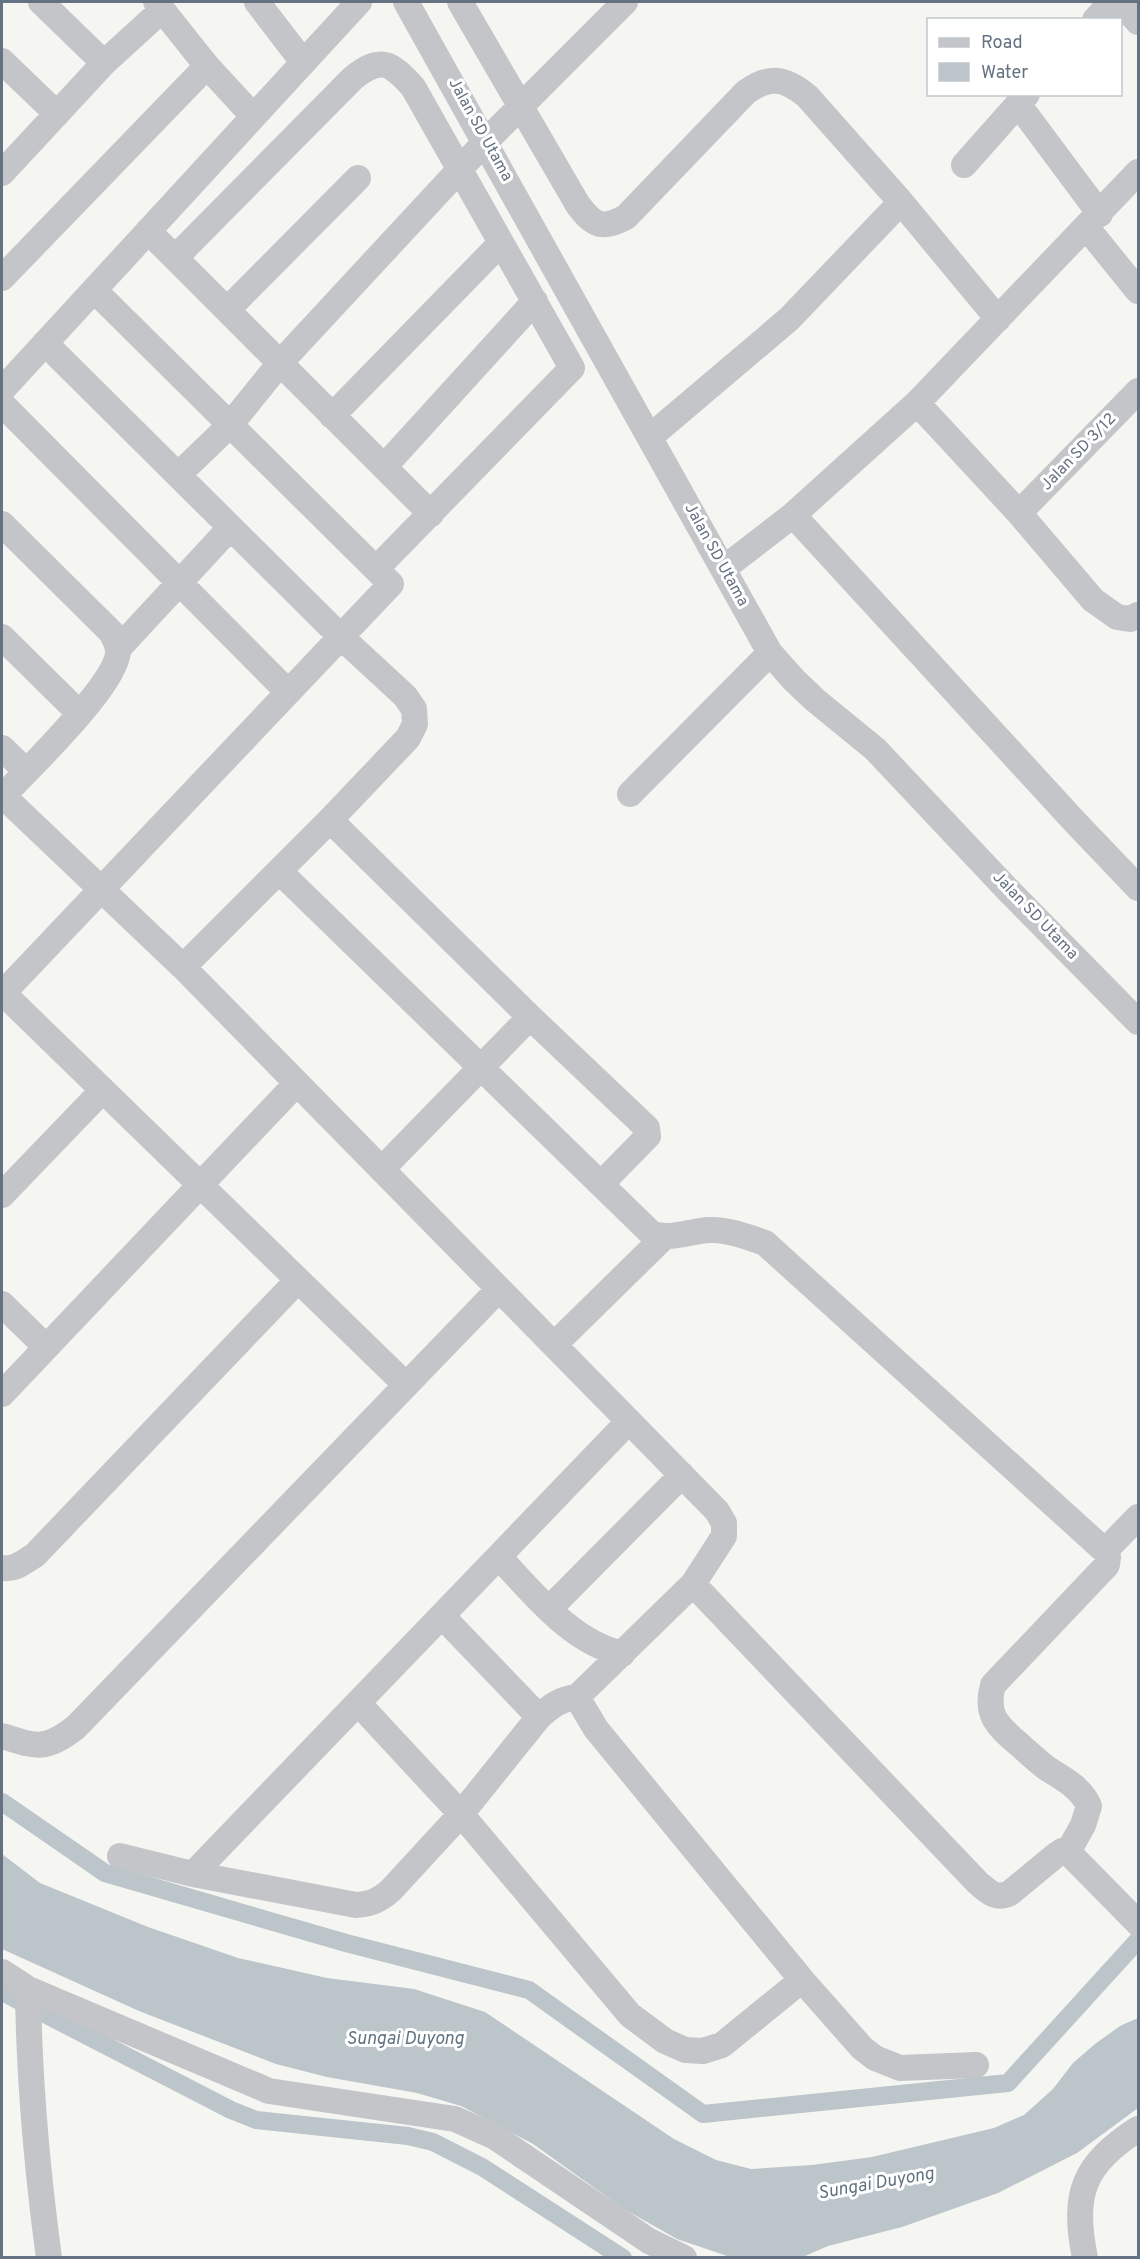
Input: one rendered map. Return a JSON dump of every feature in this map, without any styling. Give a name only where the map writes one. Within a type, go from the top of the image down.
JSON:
[{"type":"street","points":[[41,2],[104,63]]},
{"type":"street","points":[[257,2],[303,62]]},
{"type":"street","points":[[2,390],[358,2]]},
{"type":"street","name":"Jalan SD Utama","points":[[406,2],[651,436],[770,653],[815,700],[875,749],[1008,890],[1138,1022]]},
{"type":"street","points":[[460,2],[578,205],[587,218],[598,225],[612,225],[626,217],[746,92],[758,84],[774,80],[793,84],[807,96],[901,202],[998,319]]},
{"type":"street","points":[[179,474],[230,425],[280,363],[486,141],[624,2]]},
{"type":"street","points":[[3,168],[159,6],[207,66],[253,116]]},
{"type":"street","points":[[1097,18],[1112,6],[1122,8],[1132,14],[1138,22]]},
{"type":"street","points":[[2,61],[57,114]]},
{"type":"street","points":[[175,258],[353,78],[372,65],[383,64],[393,68],[412,87],[572,368],[430,514],[340,636],[2,993],[406,1385]]},
{"type":"street","points":[[3,274],[207,66]]},
{"type":"street","points":[[964,165],[1022,100],[1093,221],[1138,291]]},
{"type":"street","points":[[723,568],[794,515],[917,403],[1138,172]]},
{"type":"street","points":[[226,310],[358,178]]},
{"type":"street","points":[[651,436],[789,319],[901,202]]},
{"type":"street","points":[[148,231],[430,514]]},
{"type":"street","points":[[332,416],[501,243]]},
{"type":"street","points":[[94,290],[383,577]]},
{"type":"street","points":[[384,467],[536,302]]},
{"type":"street","points":[[45,343],[340,636],[405,696],[414,709],[415,724],[408,738],[330,820],[183,967]]},
{"type":"street","name":"Jalan SD 3/12","points":[[1019,513],[1138,391]]},
{"type":"street","points":[[917,403],[1019,513],[1093,600],[1117,617],[1130,619],[1138,615]]},
{"type":"street","points":[[2,404],[288,692]]},
{"type":"street","points":[[794,515],[1066,813],[1138,888]]},
{"type":"street","points":[[2,524],[111,632],[118,649]]},
{"type":"street","points":[[120,1856],[193,1874],[356,1905],[369,1904],[381,1899],[392,1890],[461,1814],[539,1717],[550,1706],[564,1698],[577,1697],[693,1584],[724,1536],[724,1523],[717,1511],[682,1475],[183,967],[2,795],[80,714],[104,683],[114,665],[118,649],[230,528]]},
{"type":"street","points":[[2,637],[80,714]]},
{"type":"street","points":[[630,794],[770,653]]},
{"type":"street","points":[[2,748],[26,771]]},
{"type":"street","points":[[330,820],[530,1017],[647,1128],[648,1136],[601,1184]]},
{"type":"street","points":[[279,871],[652,1234],[664,1237],[711,1230],[742,1235],[765,1243],[1105,1551],[1108,1557],[1107,1565],[993,1685],[989,1699],[992,1714],[998,1726],[1044,1766],[1085,1796],[1089,1806],[1083,1825],[1068,1852]]},
{"type":"street","points":[[382,1169],[530,1017]]},
{"type":"street","points":[[2,1394],[297,1083]]},
{"type":"street","points":[[2,1195],[103,1090]]},
{"type":"street","points":[[554,1345],[664,1237]]},
{"type":"street","points":[[2,1568],[8,1569],[20,1565],[34,1555],[298,1280]]},
{"type":"street","points":[[2,1736],[36,1745],[50,1744],[76,1727],[500,1289]]},
{"type":"street","points":[[2,1304],[46,1347]]},
{"type":"street","points":[[193,1874],[629,1421]]},
{"type":"street","points":[[549,1609],[682,1475]]},
{"type":"street","points":[[1105,1551],[1138,1516]]},
{"type":"street","points":[[499,1557],[549,1609],[585,1639],[603,1649],[622,1654]]},
{"type":"street","points":[[693,1584],[978,1883],[995,1896],[1002,1897],[1010,1893],[1056,1855],[1062,1851],[1068,1852],[1138,1923]]},
{"type":"street","points":[[442,1616],[539,1717]]},
{"type":"street","points":[[577,1697],[596,1729],[802,1980],[862,2048],[887,2064],[900,2068],[976,2065]]},
{"type":"street","points":[[359,1704],[461,1814],[630,2015],[665,2041],[685,2050],[703,2051],[722,2045],[802,1980]]},
{"type":"street","points":[[2,1972],[28,1996],[269,2091],[455,2119],[495,2137],[649,2241],[684,2258]]},
{"type":"street","points":[[28,1996],[38,2158],[50,2258]]},
{"type":"street","points":[[1085,2258],[1079,2212],[1083,2191],[1091,2171],[1112,2146],[1138,2129]]},
{"type":"water","name":"Sungai Duyong","points":[[2,1854],[40,1883],[148,1927],[238,1958],[327,1978],[414,1989],[485,2012],[674,2139],[716,2160],[751,2169],[812,2165],[872,2157],[994,2128],[1024,2115],[1053,2089],[1073,2063],[1095,2044],[1120,2026],[1138,2018],[1138,2108],[1077,2153],[998,2193],[902,2227],[828,2246],[805,2256],[730,2257],[677,2239],[624,2209],[533,2144],[461,2106],[417,2093],[327,2077],[276,2064],[139,2011],[2,1949]]},
{"type":"waterway","points":[[2,1802],[105,1873],[346,1943],[529,1990],[703,2114],[1008,2083],[1138,1940]]},
{"type":"waterway","points":[[2,1992],[231,2110],[256,2120],[408,2136],[433,2142],[482,2167],[623,2258]]}]
